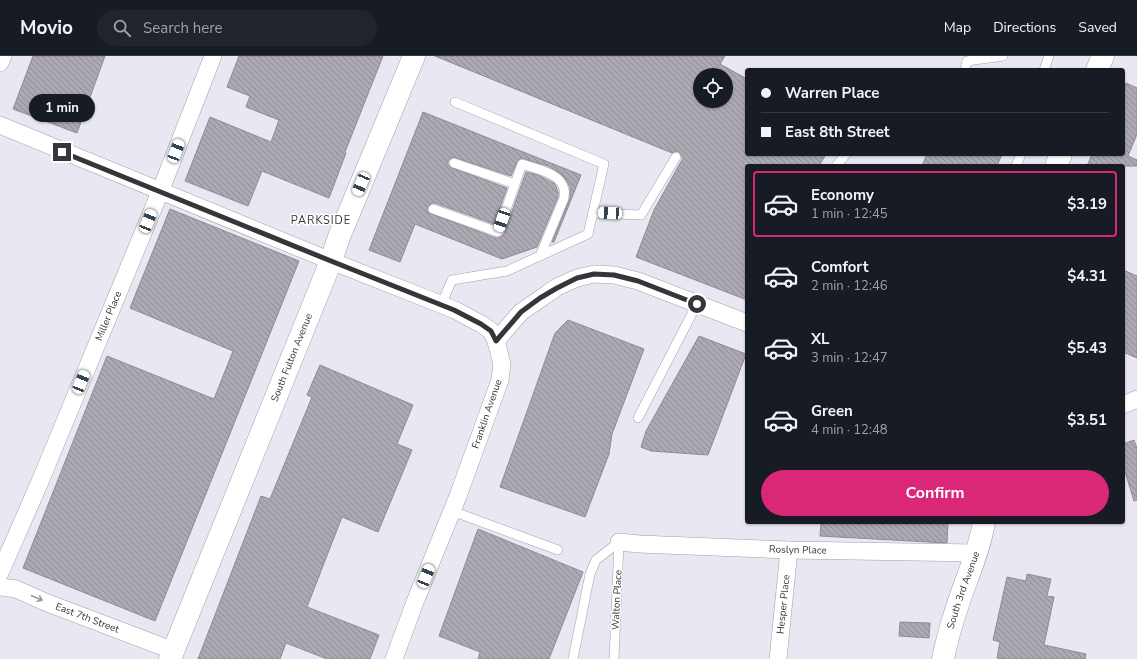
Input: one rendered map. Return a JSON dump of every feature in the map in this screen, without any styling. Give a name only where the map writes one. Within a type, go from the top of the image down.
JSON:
[{"type":"main road","name":"South Fulton Avenue","points":[[172,655],[331,261],[339,237],[414,56]]},
{"type":"main road","points":[[1098,68],[1103,56]]},
{"type":"main road","name":"South 3rd Avenue","points":[[943,659],[953,618],[976,553],[984,524]]},
{"type":"street","points":[[0,63],[3,56]]},
{"type":"street","name":"Miller Place","points":[[0,573],[160,192],[213,56]]},
{"type":"street","name":"Franklin Avenue","points":[[0,125],[160,192],[454,310],[491,331],[496,341],[502,364],[500,380],[452,511],[415,602],[394,659]]},
{"type":"street","points":[[496,341],[521,312],[540,298],[577,278],[594,274],[614,275],[638,281],[745,322]]},
{"type":"street","points":[[1125,404],[1137,399]]},
{"type":"street","name":"Roslyn Place","points":[[619,542],[789,550],[976,553]]},
{"type":"street","name":"Hesper Place","points":[[778,659],[789,550]]},
{"type":"street","name":"East 7th Street","points":[[0,587],[16,589],[172,655]]},
{"type":"lane","points":[[965,68],[967,61],[1003,56]]},
{"type":"lane","points":[[1045,68],[1049,56]]},
{"type":"lane","points":[[441,305],[452,280],[507,270],[588,234],[604,164],[454,102]]},
{"type":"lane","points":[[838,164],[844,156]]},
{"type":"lane","points":[[594,213],[641,215],[676,157]]},
{"type":"lane","points":[[454,163],[515,184]]},
{"type":"lane","points":[[433,208],[498,232],[522,164],[553,175],[561,182],[565,190],[564,198],[540,256]]},
{"type":"lane","points":[[638,418],[697,304]]},
{"type":"lane","points":[[452,511],[558,550]]},
{"type":"lane","points":[[573,659],[590,574],[596,560],[619,542]]},
{"type":"lane","name":"Walton Place","points":[[614,659],[619,542]]},
{"type":"building","points":[[33,56],[105,56],[77,133],[13,109]]},
{"type":"building","points":[[239,56],[383,56],[345,152],[346,153],[329,198],[262,171],[248,206],[185,181],[210,117],[271,142],[279,120],[246,107],[250,96],[227,87]]},
{"type":"building","points":[[435,56],[725,56],[720,64],[727,68],[693,68],[693,108],[733,108],[733,71],[745,78],[745,156],[825,156],[820,164],[745,164],[745,299],[636,257],[654,210],[683,158],[679,152],[676,151],[672,153]]},
{"type":"building","points":[[1126,83],[1137,88],[1137,134],[1128,156],[1137,160],[1137,166],[1125,166],[1125,164],[1088,164],[1091,156],[1125,156]]},
{"type":"building","points":[[423,112],[581,175],[554,242],[552,242],[570,198],[570,187],[561,174],[548,166],[521,158],[517,162],[511,176],[453,157],[448,161],[448,165],[452,168],[507,188],[494,224],[435,203],[432,203],[427,210],[429,213],[496,238],[499,238],[504,234],[526,172],[538,175],[554,183],[558,192],[558,197],[537,247],[502,259],[415,224],[400,262],[369,250]]},
{"type":"building","points":[[926,156],[1001,156],[998,164],[923,164]]},
{"type":"building","points":[[170,209],[299,261],[155,621],[23,568],[107,356],[214,399],[233,351],[130,308]]},
{"type":"building","points":[[1125,271],[1137,276],[1137,358],[1125,353]]},
{"type":"building","points":[[568,320],[644,349],[612,434],[609,454],[585,517],[500,487],[555,333]]},
{"type":"building","points":[[699,336],[745,354],[708,455],[651,451],[641,447],[646,431]]},
{"type":"building","points":[[320,365],[413,405],[397,444],[412,450],[378,532],[342,517],[307,607],[379,635],[370,659],[327,659],[286,643],[280,659],[198,659],[261,496],[270,499],[312,397],[307,395]]},
{"type":"building","points":[[1134,440],[1137,448],[1137,500],[1134,501],[1125,472],[1125,443]]},
{"type":"building","points":[[821,524],[948,524],[947,543],[820,536]]},
{"type":"building","points":[[478,529],[583,572],[549,659],[478,659],[480,652],[439,636]]},
{"type":"building","points":[[1027,574],[1051,579],[1047,596],[1054,597],[1044,645],[1086,654],[1085,659],[997,658],[1000,642],[993,640],[1007,577],[1026,581]]},
{"type":"building","points":[[900,622],[930,623],[929,638],[899,636]]},
{"type":"district","name":"PARKSIDE","points":[[321,220]]},
{"type":"route","points":[[62,152],[454,310],[491,331],[496,341],[521,312],[540,298],[577,278],[594,274],[614,275],[638,281],[697,304]]}]
